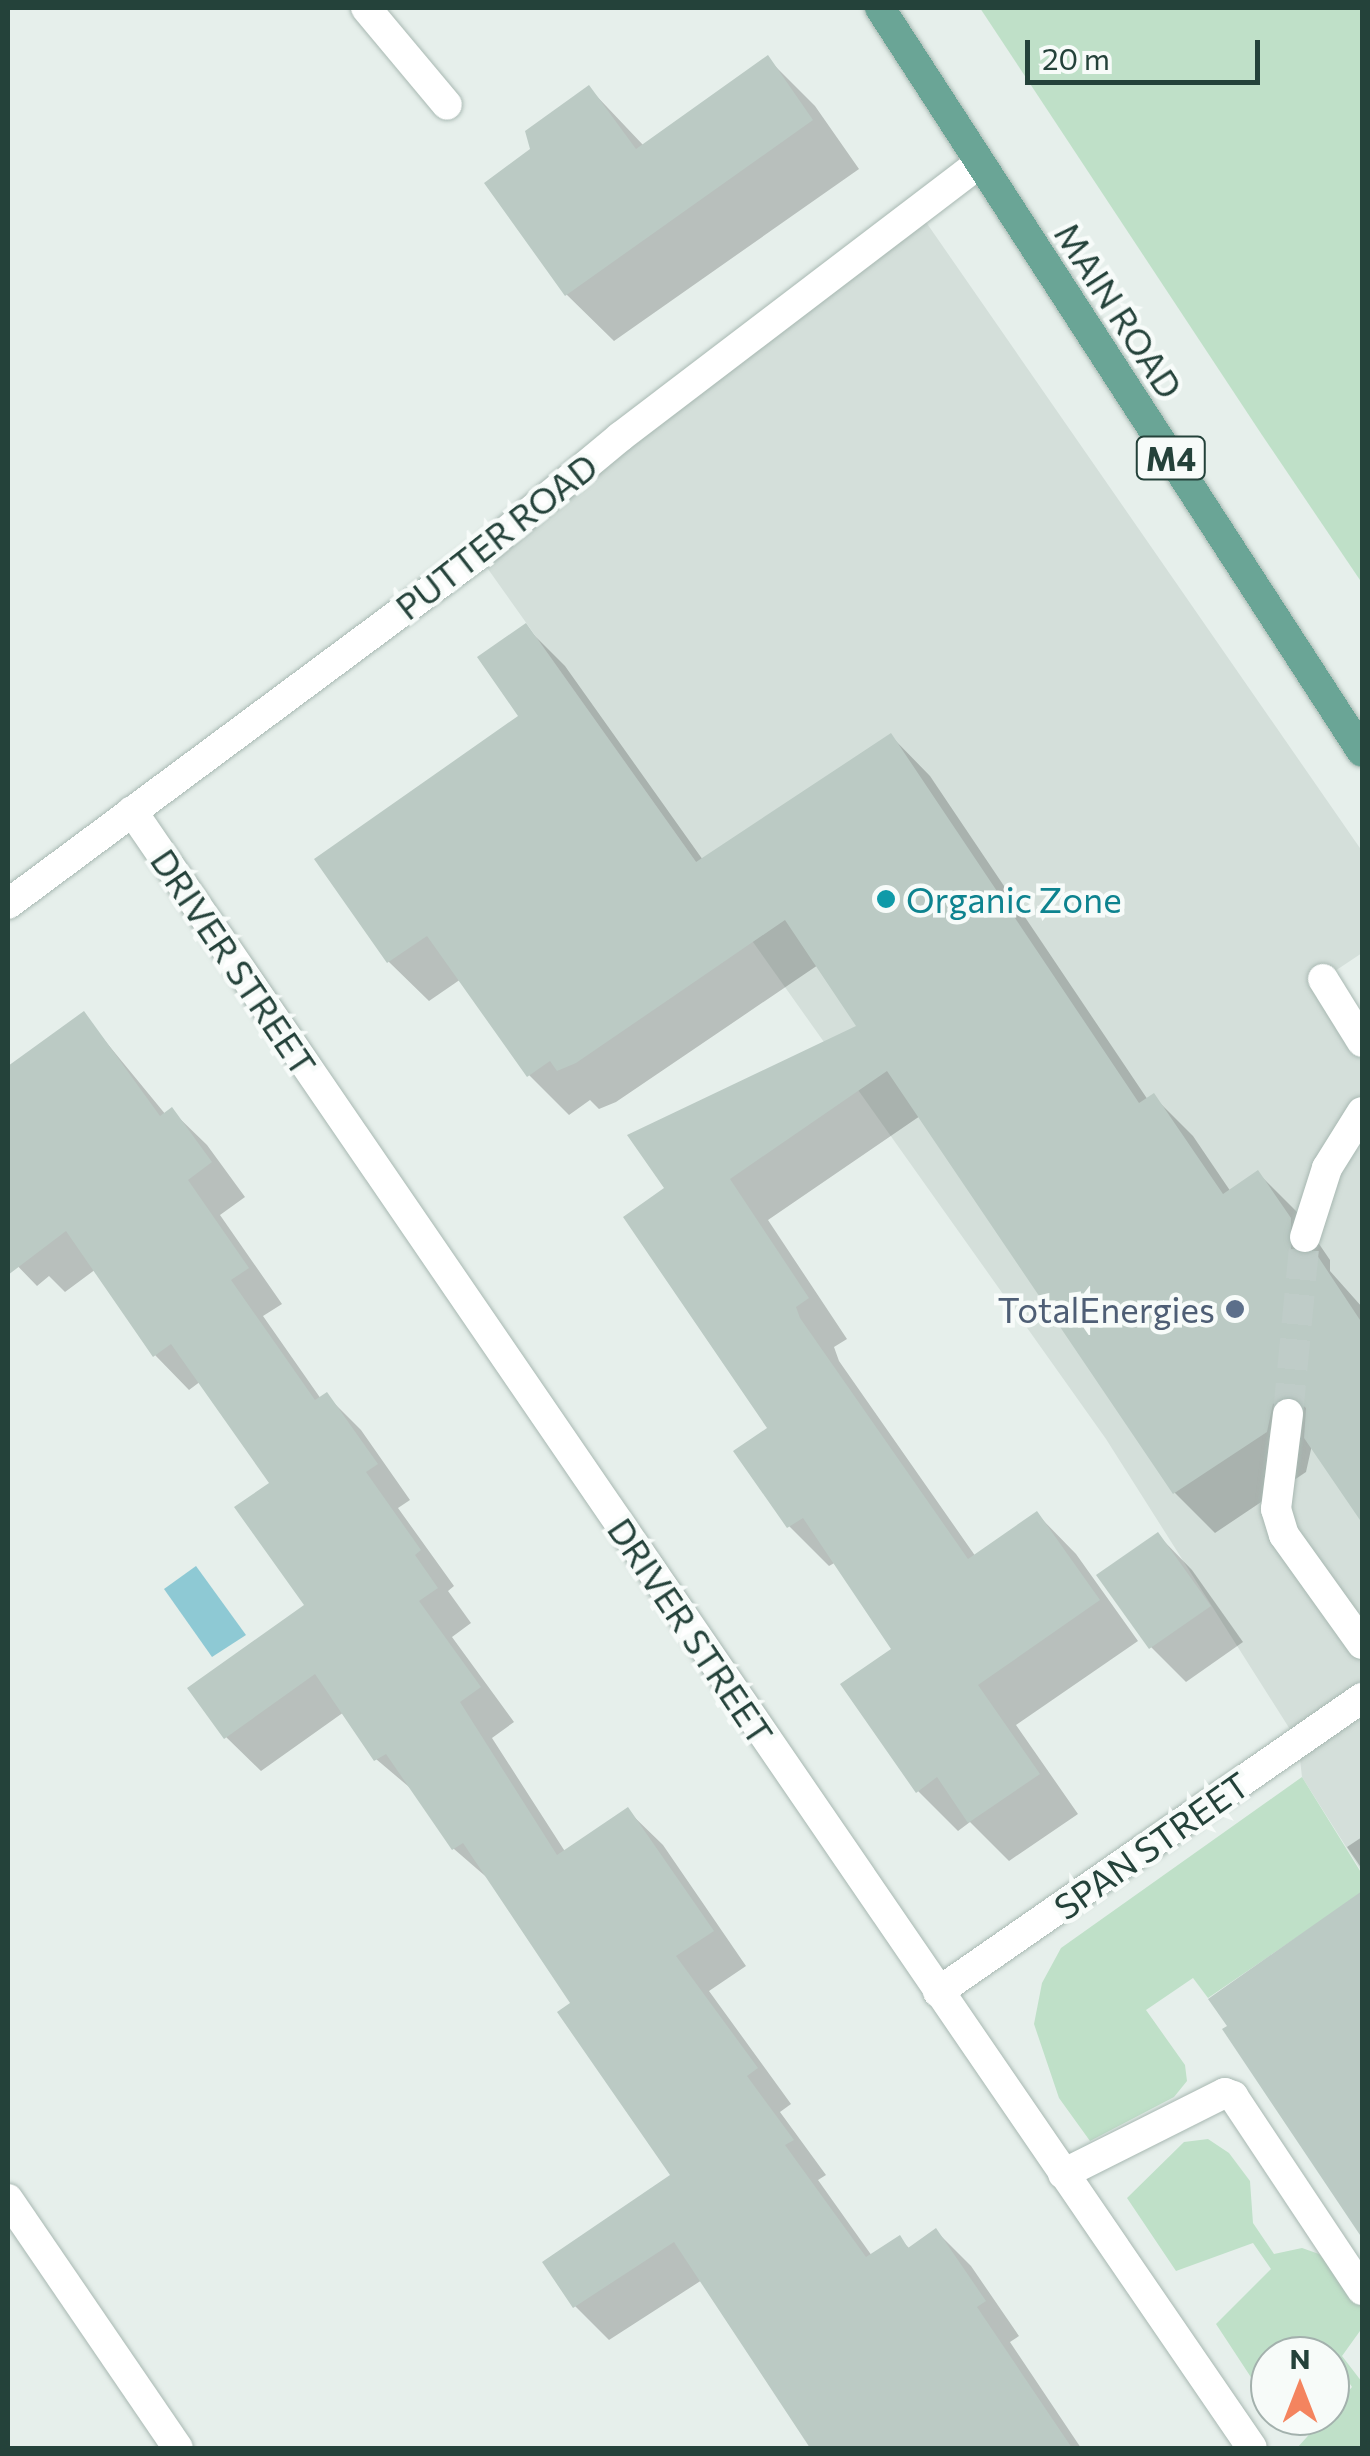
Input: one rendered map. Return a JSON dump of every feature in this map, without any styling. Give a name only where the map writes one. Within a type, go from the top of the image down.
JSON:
[{"type":"main road","name":"MAIN ROAD","points":[[880,8],[1362,752]]},
{"type":"street","points":[[366,8],[447,104]]},
{"type":"street","name":"PUTTER ROAD","points":[[8,904],[478,555],[620,437],[980,163]]},
{"type":"street","name":"DRIVER STREET","points":[[132,811],[1252,2448]]},
{"type":"street","points":[[1323,979],[1362,1042]]},
{"type":"street","points":[[1305,1237],[1328,1168],[1362,1112]]},
{"type":"street","points":[[1288,1414],[1276,1509],[1284,1534],[1362,1644]]},
{"type":"street","name":"SPAN STREET","points":[[938,1992],[1362,1698]]},
{"type":"street","points":[[1063,2174],[1225,2093],[1234,2096],[1362,2290]]},
{"type":"street","points":[[8,2199],[178,2448]]},
{"type":"shaded area","points":[[919,212],[1362,851],[1362,953],[1323,979],[1362,1042],[1362,1872],[1302,1777],[1298,1742],[1106,1439],[478,555]]},
{"type":"green space","points":[[980,8],[1362,8],[1362,583],[1262,435]]},
{"type":"green space","points":[[1302,1777],[1362,1874],[1362,2013],[1306,1931],[1208,1998],[1193,1978],[1146,2010],[1185,2065],[1187,2081],[1174,2097],[1090,2141],[1059,2098],[1034,2024],[1042,1983],[1061,1948]]},
{"type":"green space","points":[[1208,2139],[1229,2153],[1250,2181],[1253,2223],[1274,2254],[1302,2248],[1319,2254],[1362,2304],[1360,2331],[1350,2345],[1350,2336],[1250,2336],[1250,2376],[1216,2324],[1271,2269],[1253,2243],[1176,2271],[1127,2198],[1184,2142]]},
{"type":"green space","points":[[1350,2366],[1362,2382],[1362,2448],[1297,2448],[1308,2436],[1350,2436]]},
{"type":"water","points":[[196,1566],[246,1635],[212,1657],[164,1589]]},
{"type":"building","points":[[768,55],[813,120],[565,296],[484,183],[530,149],[525,131],[589,85],[636,149]]},
{"type":"building","points":[[526,623],[696,862],[891,733],[1139,1103],[1154,1093],[1223,1194],[1258,1170],[1291,1218],[1291,1249],[1315,1252],[1362,1323],[1362,1523],[1304,1438],[1306,1408],[1291,1396],[1273,1404],[1267,1432],[1173,1494],[887,1071],[730,1179],[809,1298],[796,1307],[800,1318],[968,1559],[1037,1511],[1100,1600],[978,1685],[1040,1774],[968,1823],[937,1777],[916,1793],[840,1684],[891,1649],[803,1518],[787,1528],[733,1451],[767,1428],[623,1217],[664,1188],[627,1135],[856,1026],[785,920],[576,1063],[557,1071],[550,1061],[527,1077],[427,936],[387,963],[314,859],[518,716],[477,657]]},
{"type":"building","points":[[84,1011],[160,1116],[172,1107],[212,1162],[188,1180],[249,1268],[231,1280],[315,1400],[327,1392],[378,1464],[366,1472],[421,1550],[415,1555],[438,1588],[419,1601],[481,1687],[460,1702],[557,1855],[628,1807],[714,1931],[676,1956],[758,2068],[747,2076],[794,2140],[785,2145],[866,2257],[900,2235],[908,2248],[936,2228],[986,2301],[977,2307],[1072,2448],[810,2448],[674,2242],[573,2308],[542,2262],[670,2175],[557,2012],[570,2003],[463,1843],[452,1850],[386,1754],[374,1761],[315,1674],[224,1739],[187,1688],[304,1605],[234,1507],[269,1483],[171,1344],[153,1357],[66,1231],[8,1275],[8,1066]]},
{"type":"building","points":[[1158,1532],[1211,1606],[1149,1649],[1096,1575]]},
{"type":"building","points":[[1362,1891],[1362,2238],[1222,2029],[1227,2026],[1208,1999]]},
{"type":"tunnel","points":[[1288,1414],[1305,1237]]},
{"type":"place","name":"Organic Zone","points":[[886,899]]},
{"type":"place","name":"TotalEnergies","points":[[1235,1309]]}]
